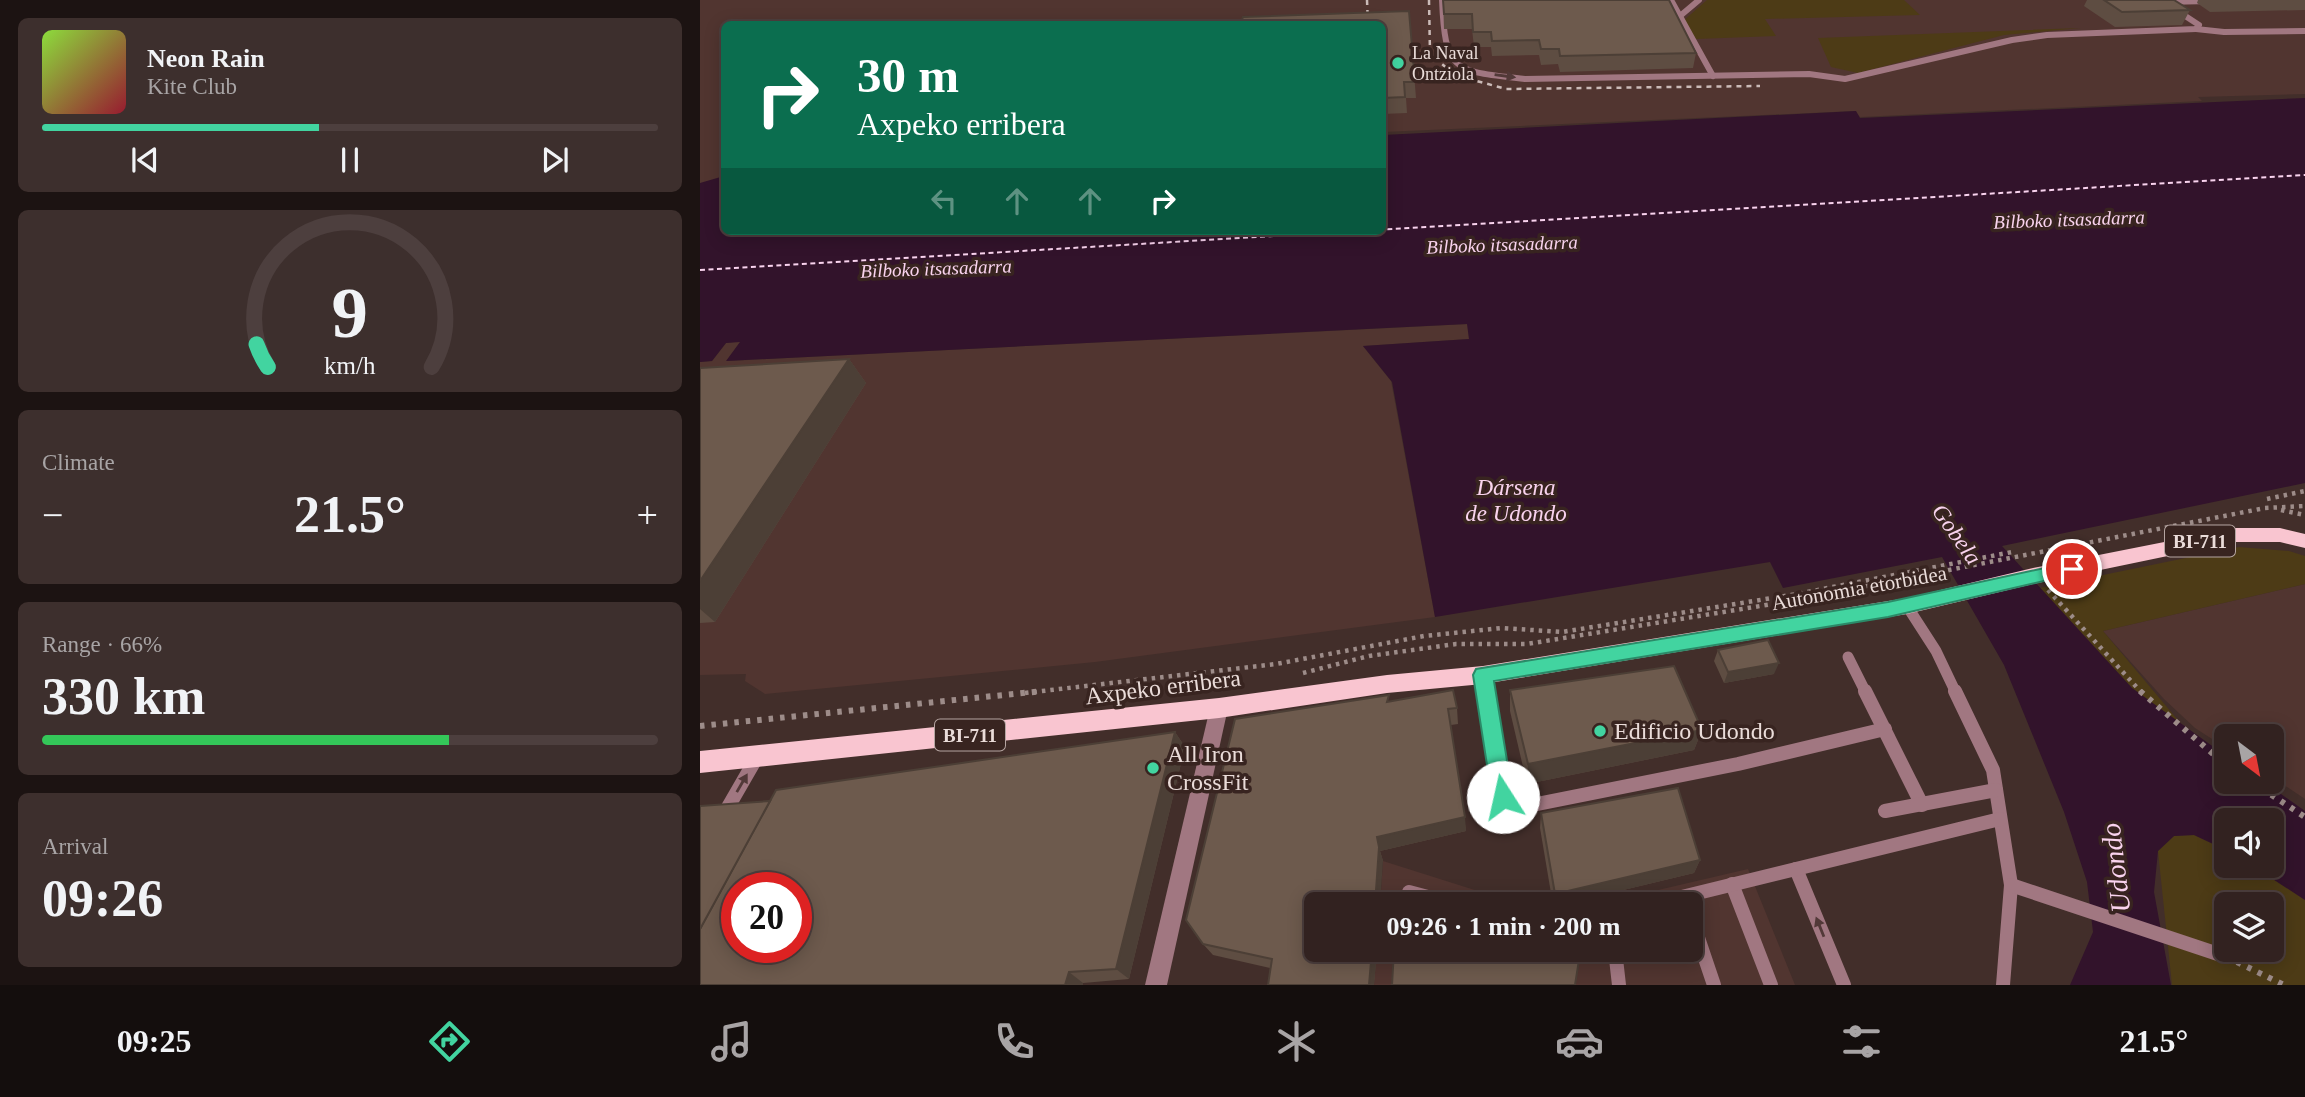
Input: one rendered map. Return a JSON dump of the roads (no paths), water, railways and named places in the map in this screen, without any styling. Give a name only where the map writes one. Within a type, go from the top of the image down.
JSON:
[{"type":"main road","name":"Autonomia etorbidea","points":[[1630,650],[1907,606],[2045,579],[2095,564],[2235,535],[2280,535],[2305,541]]},
{"type":"main road","name":"Axpeko erribera","points":[[700,762],[1219,708],[1483,675],[1630,650]]},
{"type":"street","points":[[1156,985],[1219,708]]},
{"type":"lane","points":[[1441,0],[1447,52],[1456,61],[1483,73],[1525,79],[1809,74],[1845,79],[2023,38],[2196,29],[2224,32],[2305,31]]},
{"type":"lane","points":[[1671,0],[1713,76]]},
{"type":"lane","points":[[1680,16],[1699,0]]},
{"type":"lane","points":[[2162,1],[2199,26],[2196,29]]},
{"type":"lane","points":[[2162,1],[2216,1]]},
{"type":"lane","points":[[1907,606],[1936,651],[1993,770],[2011,885],[2003,985]]},
{"type":"lane","points":[[1848,657],[1922,805]]},
{"type":"lane","points":[[1483,675],[1503,797],[1505,805],[1512,809],[1738,764],[1885,729]]},
{"type":"lane","points":[[727,809],[757,757]]},
{"type":"lane","points":[[1885,811],[1996,790]]},
{"type":"lane","points":[[1703,894],[1732,884],[2000,819]]},
{"type":"lane","points":[[1797,869],[1844,985]]},
{"type":"lane","points":[[1732,884],[1771,985]]},
{"type":"lane","points":[[2011,885],[2214,953]]},
{"type":"lane","points":[[1703,952],[1714,985]]},
{"type":"lane","points":[[1616,962],[1619,985]]},
{"type":"water","points":[[2305,98],[2305,483],[2002,546],[2132,688],[2214,747],[2214,794],[2281,794],[2305,811],[2305,900],[2271,878],[2284,878],[2284,808],[2214,808],[2214,844],[2194,835],[2174,836],[2158,851],[2154,892],[2171,985],[2070,985],[2093,932],[2087,882],[2064,812],[2004,665],[1942,557],[1783,588],[1770,562],[1435,617],[1392,382],[1363,346],[1469,339],[1467,324],[726,361],[740,342],[726,343],[712,361],[700,362],[700,183],[721,177],[721,235],[1386,235],[1386,135],[1856,111],[1860,118]]},
{"type":"railway","points":[[1367,0],[1368,21]]},
{"type":"railway","points":[[1429,0],[1430,54],[1455,75],[1506,89],[1760,86]]},
{"type":"place","name":"La Naval Ontziola","points":[[1398,63]]},
{"type":"place","name":"Edificio Udondo","points":[[1600,731]]},
{"type":"place","name":"All Iron CrossFit","points":[[1153,768]]},
{"type":"water label","name":"Bilboko itsasadarra","points":[[2069,219]]},
{"type":"water label","name":"Bilboko itsasadarra","points":[[1502,244]]},
{"type":"water label","name":"Bilboko itsasadarra","points":[[936,268]]},
{"type":"water label","name":"Dársena de Udondo","points":[[1516,500]]},
{"type":"water label","name":"Gobela","points":[[1957,534]]},
{"type":"water label","name":"Udondo","points":[[2115,868]]}]
